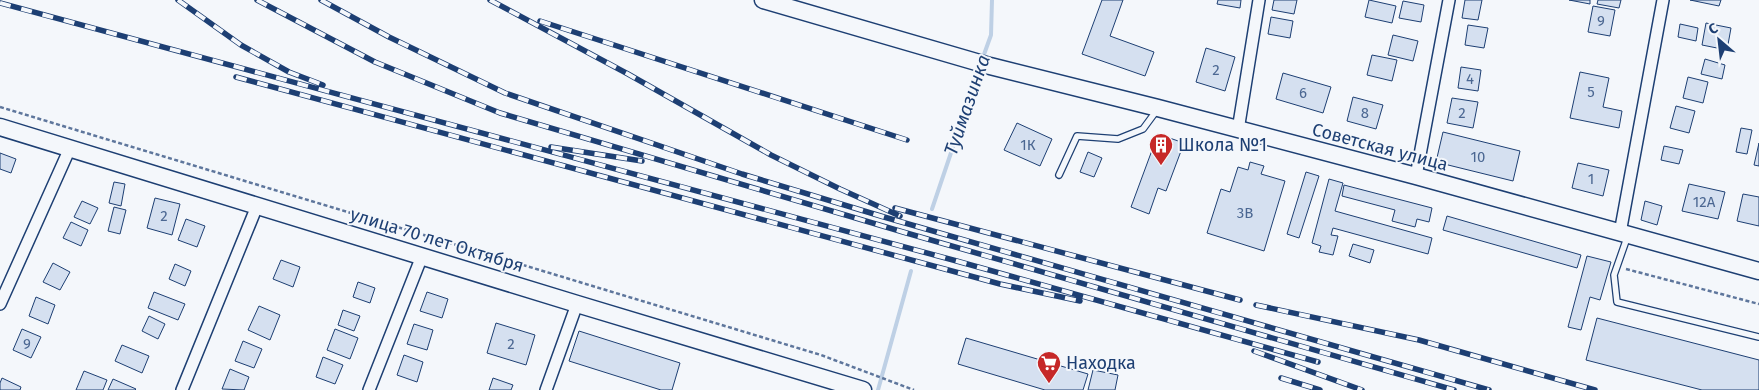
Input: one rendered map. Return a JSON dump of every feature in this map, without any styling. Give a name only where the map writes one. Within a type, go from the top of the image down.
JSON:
[{"type":"street","name":"Советская улица","points":[[763,0],[990,66],[1416,176],[1759,271]]},
{"type":"street","points":[[1238,130],[1259,0]]},
{"type":"street","points":[[1416,176],[1449,0]]},
{"type":"street","points":[[1624,234],[1663,0]]},
{"type":"street","name":"улица 70 лет Октября","points":[[0,127],[859,389]]},
{"type":"street","points":[[0,304],[70,148]]},
{"type":"street","points":[[182,390],[257,206]]},
{"type":"street","points":[[369,390],[422,256]]},
{"type":"street","points":[[546,390],[577,304]]},
{"type":"lane","points":[[1059,175],[1077,136],[1118,139],[1143,129],[1158,108]]},
{"type":"lane","points":[[1624,234],[1614,275],[1617,302],[1759,337]]},
{"type":"path","points":[[0,107],[821,355],[914,390]]},
{"type":"path","points":[[1617,267],[1759,304]]},
{"type":"building","points":[[1102,0],[1123,0],[1110,36],[1154,52],[1145,76],[1082,54]]},
{"type":"building","points":[[1218,0],[1241,0],[1240,8],[1217,4]]},
{"type":"building","points":[[1274,0],[1297,0],[1294,14],[1272,10]]},
{"type":"building","points":[[1369,0],[1396,6],[1392,23],[1365,17]]},
{"type":"building","points":[[1465,0],[1482,0],[1478,20],[1462,18]]},
{"type":"building","points":[[1569,0],[1590,0],[1590,4]]},
{"type":"building","points":[[1598,0],[1621,0],[1619,8],[1597,4]]},
{"type":"building","points":[[1690,0],[1721,0],[1719,6]]},
{"type":"building","points":[[1403,1],[1424,5],[1421,22],[1399,18]]},
{"type":"building","points":[[1593,6],[1615,10],[1610,36],[1588,32]]},
{"type":"building","points":[[1271,17],[1293,21],[1290,38],[1268,34]]},
{"type":"building","points":[[1706,23],[1731,28],[1727,50],[1702,45]]},
{"type":"building","points":[[1680,24],[1698,28],[1696,41],[1678,37]]},
{"type":"building","points":[[1468,25],[1488,28],[1484,48],[1465,45]]},
{"type":"building","points":[[1393,35],[1418,41],[1413,61],[1388,55]]},
{"type":"building","points":[[1206,48],[1235,57],[1225,91],[1196,82]]},
{"type":"building","points":[[1372,55],[1397,60],[1392,81],[1367,75]]},
{"type":"building","points":[[1705,59],[1725,65],[1722,79],[1701,74]]},
{"type":"building","points":[[1461,67],[1481,70],[1478,91],[1458,88]]},
{"type":"building","points":[[1580,72],[1609,78],[1603,107],[1622,111],[1619,128],[1570,118]]},
{"type":"building","points":[[1283,73],[1331,87],[1323,113],[1276,99]]},
{"type":"building","points":[[1688,77],[1708,82],[1703,103],[1683,98]]},
{"type":"building","points":[[1353,97],[1383,105],[1376,129],[1347,121]]},
{"type":"building","points":[[1452,98],[1478,102],[1473,128],[1447,123]]},
{"type":"building","points":[[1676,106],[1695,111],[1689,133],[1670,128]]},
{"type":"building","points":[[1017,123],[1052,139],[1040,166],[1004,150]]},
{"type":"building","points":[[1741,128],[1752,130],[1747,154],[1736,152]]},
{"type":"building","points":[[1443,132],[1520,151],[1513,181],[1436,162]]},
{"type":"building","name":"Школа №1","points":[[1158,134],[1184,143],[1166,191],[1158,188],[1149,214],[1131,207]]},
{"type":"building","points":[[1759,143],[1759,166],[1754,165]]},
{"type":"building","points":[[1664,146],[1683,150],[1679,164],[1661,160]]},
{"type":"building","points":[[1088,152],[1102,158],[1094,177],[1080,172]]},
{"type":"building","points":[[0,153],[16,159],[11,173],[0,169]]},
{"type":"building","points":[[1250,162],[1264,166],[1261,174],[1285,181],[1264,251],[1207,233],[1221,189],[1230,192],[1238,167],[1248,170]]},
{"type":"building","points":[[1578,163],[1609,170],[1603,196],[1572,188]]},
{"type":"building","points":[[1306,172],[1319,176],[1299,238],[1287,234]]},
{"type":"building","points":[[1329,179],[1343,183],[1335,211],[1432,238],[1428,254],[1333,228],[1331,235],[1338,236],[1333,255],[1319,252],[1321,246],[1312,243]]},
{"type":"building","points":[[114,182],[125,184],[121,206],[109,203]]},
{"type":"building","points":[[1689,184],[1725,192],[1718,219],[1682,211]]},
{"type":"building","points":[[1344,185],[1432,208],[1429,222],[1417,219],[1415,227],[1392,221],[1395,210],[1342,196]]},
{"type":"building","points":[[1743,194],[1759,197],[1759,226],[1737,221]]},
{"type":"building","points":[[155,198],[180,204],[172,235],[147,228]]},
{"type":"building","points":[[82,201],[98,208],[90,224],[74,217]]},
{"type":"building","points":[[1645,201],[1662,206],[1657,225],[1641,220]]},
{"type":"building","points":[[114,207],[126,210],[120,234],[108,231]]},
{"type":"building","points":[[1447,216],[1581,255],[1577,268],[1443,230]]},
{"type":"building","points":[[186,219],[205,226],[197,247],[178,240]]},
{"type":"building","points":[[71,222],[88,230],[81,246],[63,238]]},
{"type":"building","points":[[1353,244],[1374,250],[1370,263],[1349,256]]},
{"type":"building","points":[[1587,256],[1611,262],[1600,300],[1590,297],[1581,330],[1568,327]]},
{"type":"building","points":[[281,260],[300,267],[293,287],[273,279]]},
{"type":"building","points":[[53,263],[70,272],[60,290],[43,282]]},
{"type":"building","points":[[175,264],[191,271],[185,286],[169,279]]},
{"type":"building","points":[[358,282],[375,288],[370,303],[353,297]]},
{"type":"building","points":[[154,292],[185,304],[178,320],[148,308]]},
{"type":"building","points":[[427,292],[448,299],[442,318],[420,311]]},
{"type":"building","points":[[36,297],[55,305],[48,324],[29,316]]},
{"type":"building","points":[[259,306],[280,315],[270,340],[248,330]]},
{"type":"building","points":[[343,310],[360,316],[354,331],[338,325]]},
{"type":"building","points":[[149,316],[165,324],[158,339],[142,331]]},
{"type":"building","points":[[1597,318],[1759,360],[1759,390],[1702,390],[1586,360]]},
{"type":"building","points":[[496,323],[535,335],[526,365],[487,353]]},
{"type":"building","points":[[414,324],[433,330],[427,350],[407,344]]},
{"type":"building","points":[[22,329],[41,337],[31,358],[13,350]]},
{"type":"building","points":[[335,329],[358,338],[350,359],[327,350]]},
{"type":"building","points":[[579,331],[680,363],[672,390],[661,390],[569,361]]},
{"type":"building","points":[[966,338],[1088,374],[1083,390],[1045,390],[958,364]]},
{"type":"building","points":[[243,341],[262,349],[254,368],[235,361]]},
{"type":"building","points":[[122,345],[149,356],[142,373],[115,361]]},
{"type":"building","points":[[404,355],[423,362],[417,382],[397,375]]},
{"type":"building","points":[[323,357],[343,365],[335,384],[316,377]]},
{"type":"building","points":[[230,369],[249,377],[244,390],[222,389]]},
{"type":"building","points":[[1093,370],[1118,375],[1115,390],[1088,390]]},
{"type":"building","points":[[84,371],[107,380],[103,390],[76,390]]},
{"type":"building","points":[[2,378],[21,387],[20,390],[0,390]]},
{"type":"building","points":[[493,378],[513,385],[511,390],[489,390]]},
{"type":"building","points":[[113,379],[136,389],[108,390]]},
{"type":"waterway","name":"Туймазинка","points":[[982,60],[991,35],[992,0]]},
{"type":"waterway","name":"Туймазинка","points":[[932,209],[980,67]]},
{"type":"waterway","name":"Туймазинка","points":[[878,390],[911,271]]},
{"type":"railway","points":[[178,0],[241,45],[289,72],[323,85]]},
{"type":"railway","points":[[257,0],[375,62],[500,113],[903,232],[1454,390]]},
{"type":"railway","points":[[321,0],[389,37],[505,93],[742,174],[884,217],[1489,390]]},
{"type":"railway","points":[[490,0],[628,74],[771,155],[900,216]]},
{"type":"railway","points":[[0,3],[953,260],[1318,362]]},
{"type":"railway","points":[[540,21],[907,140]]},
{"type":"railway","points":[[236,77],[1000,284],[1080,301]]},
{"type":"railway","points":[[551,147],[642,161]]},
{"type":"railway","points":[[895,208],[1240,300]]},
{"type":"railway","points":[[1256,305],[1419,340],[1595,390]]},
{"type":"railway","points":[[1254,351],[1362,390]]},
{"type":"railway","points":[[1281,378],[1320,390]]},
{"type":"place","name":"Школа №1","points":[[1161,166]]},
{"type":"place","name":"Находка","points":[[1049,384]]}]
